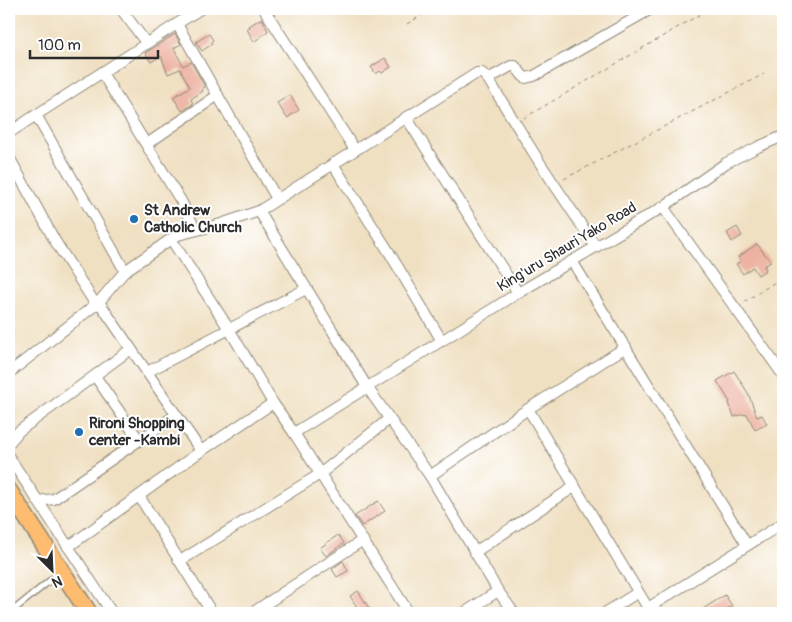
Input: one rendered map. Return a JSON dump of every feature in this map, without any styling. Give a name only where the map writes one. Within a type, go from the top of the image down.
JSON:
[{"type":"highway","points":[[9,491],[89,613]]},
{"type":"highway","points":[[9,511],[76,613]]},
{"type":"street","points":[[121,9],[147,44]]},
{"type":"street","points":[[9,133],[200,9]]},
{"type":"street","points":[[264,9],[355,150]]},
{"type":"street","points":[[488,79],[510,66],[515,66],[526,78],[534,76],[651,9]]},
{"type":"street","points":[[177,24],[277,200]]},
{"type":"street","points":[[102,73],[181,200],[196,230]]},
{"type":"street","points":[[9,373],[97,304],[124,271],[171,239],[178,235],[221,224],[259,211],[477,73],[482,73],[488,79],[596,248]]},
{"type":"street","points":[[147,144],[218,95]]},
{"type":"street","points":[[36,115],[124,271]]},
{"type":"street","points":[[406,117],[518,293]]},
{"type":"street","name":"King'uru Shauri Yako Road","points":[[294,433],[518,293],[663,207],[726,163],[783,136]]},
{"type":"street","points":[[9,156],[55,241],[201,451]]},
{"type":"street","points":[[333,164],[389,252],[442,341]]},
{"type":"street","points":[[663,207],[783,375]]},
{"type":"street","points":[[259,211],[367,387],[430,476],[498,591],[514,613]]},
{"type":"street","points":[[171,239],[229,329],[272,404],[294,433],[363,540],[405,612]]},
{"type":"street","points":[[572,261],[747,545]]},
{"type":"street","points":[[147,372],[306,289]]},
{"type":"street","points":[[430,476],[528,409],[626,346]]},
{"type":"street","points":[[9,443],[19,431],[131,349]]},
{"type":"street","points":[[95,376],[139,440]]},
{"type":"street","points":[[68,546],[201,451],[272,404]]},
{"type":"street","points":[[528,409],[649,611],[783,523]]},
{"type":"street","points":[[38,501],[54,499],[176,415]]},
{"type":"street","points":[[180,561],[320,474],[389,419]]},
{"type":"street","points":[[9,457],[112,613]]},
{"type":"street","points":[[475,552],[574,487]]},
{"type":"street","points":[[139,496],[212,613]]},
{"type":"street","points":[[252,613],[363,540]]},
{"type":"street","points":[[464,613],[498,591]]},
{"type":"street","points":[[605,613],[637,592]]},
{"type":"lane","points":[[10,613],[53,578]]},
{"type":"path","points":[[407,24],[432,9]]},
{"type":"path","points":[[516,123],[709,9]]},
{"type":"path","points":[[554,184],[764,74]]},
{"type":"path","points":[[735,308],[783,277]]},
{"type":"building","points":[[262,18],[268,31],[254,42],[247,29]]},
{"type":"building","points":[[175,34],[181,44],[174,48],[183,66],[191,62],[205,87],[202,89],[203,91],[191,99],[193,104],[182,111],[173,97],[190,87],[180,69],[168,74],[161,56],[151,62],[145,53]]},
{"type":"building","points":[[209,34],[213,40],[212,44],[202,51],[196,42]]},
{"type":"building","points":[[385,58],[391,67],[382,73],[380,71],[376,74],[371,67]]},
{"type":"building","points":[[290,95],[299,110],[287,118],[277,103]]},
{"type":"building","points":[[737,227],[742,236],[732,242],[727,233]]},
{"type":"building","points":[[757,244],[771,262],[764,266],[766,270],[758,275],[753,267],[743,274],[736,264],[741,261],[738,257]]},
{"type":"building","points":[[734,371],[748,393],[757,417],[762,415],[767,424],[755,430],[747,414],[734,417],[730,402],[717,381]]},
{"type":"building","points":[[378,501],[385,511],[362,526],[355,516]]},
{"type":"building","points":[[338,535],[344,543],[326,556],[320,548]]},
{"type":"building","points":[[343,561],[348,571],[337,577],[332,569]]},
{"type":"building","points":[[358,591],[372,613],[361,613],[350,596]]},
{"type":"building","points":[[725,595],[732,606],[721,613],[706,613],[703,609]]},
{"type":"place","name":"St Andrew Catholic Church","points":[[134,219]]},
{"type":"place","name":"Rironi Shopping center -Kambi","points":[[79,432]]}]
